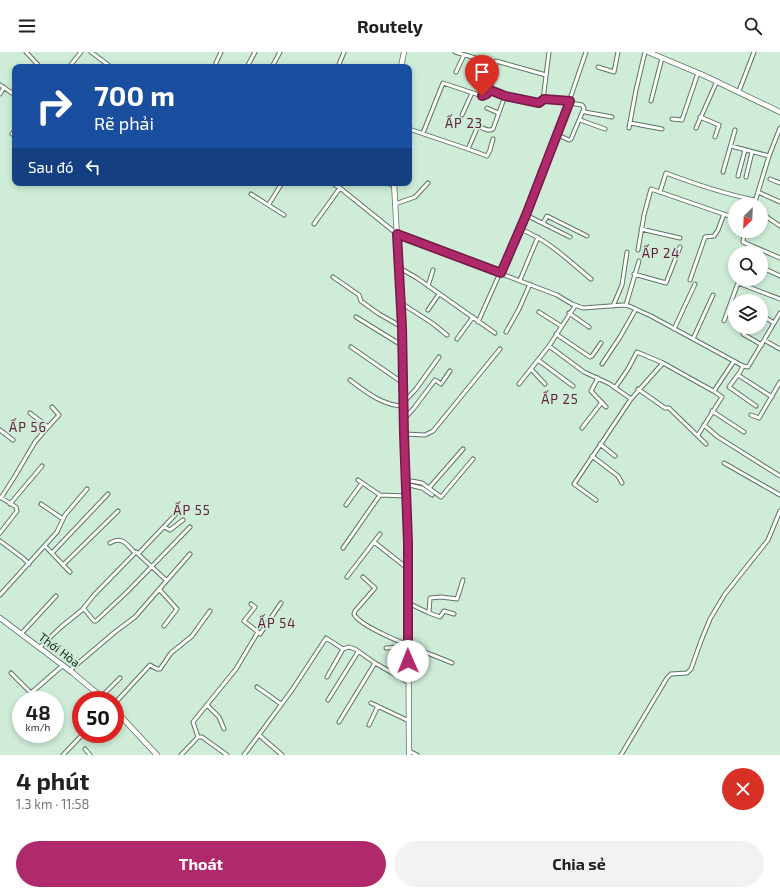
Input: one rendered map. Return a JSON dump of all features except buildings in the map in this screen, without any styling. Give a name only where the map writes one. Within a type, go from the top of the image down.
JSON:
[{"type":"main road","points":[[402,64],[404,52]]},
{"type":"main road","points":[[647,52],[717,81],[780,112]]},
{"type":"main road","points":[[394,186],[403,346],[407,568],[405,644],[408,682],[409,753]]},
{"type":"main road","name":"Thới Hòa","points":[[0,618],[94,691]]},
{"type":"main road","points":[[124,720],[157,755]]},
{"type":"street","points":[[26,52],[37,64]]},
{"type":"street","points":[[71,64],[80,52]]},
{"type":"street","points":[[91,52],[107,64]]},
{"type":"street","points":[[216,63],[221,52]]},
{"type":"street","points":[[249,64],[255,52]]},
{"type":"street","points":[[274,64],[280,52]]},
{"type":"street","points":[[339,64],[344,52]]},
{"type":"street","points":[[423,133],[442,84],[447,84],[485,96],[490,90],[496,64],[455,52]]},
{"type":"street","points":[[544,99],[549,52]]},
{"type":"street","points":[[478,322],[526,215],[558,135],[586,52]]},
{"type":"street","points":[[598,67],[614,72],[618,52]]},
{"type":"street","points":[[629,128],[636,90],[647,52]]},
{"type":"street","points":[[739,92],[754,52]]},
{"type":"street","points":[[456,72],[464,55]]},
{"type":"street","points":[[651,101],[662,58]]},
{"type":"street","points":[[496,61],[546,75]]},
{"type":"street","points":[[672,119],[682,120],[698,73]]},
{"type":"street","points":[[696,128],[717,81]]},
{"type":"street","points":[[0,85],[12,93]]},
{"type":"street","points":[[0,94],[4,87]]},
{"type":"street","points":[[490,90],[505,96],[539,103],[544,99],[582,105],[584,107],[583,111],[571,139],[569,140],[558,135]]},
{"type":"street","points":[[462,115],[472,93]]},
{"type":"street","points":[[468,149],[478,126],[490,131],[493,129],[505,96]]},
{"type":"street","points":[[487,108],[498,113]]},
{"type":"street","points":[[583,111],[612,117]]},
{"type":"street","points":[[700,117],[719,125],[715,137]]},
{"type":"street","points":[[580,120],[605,129]]},
{"type":"street","points":[[630,123],[662,129]]},
{"type":"street","points":[[756,198],[769,156],[780,128]]},
{"type":"street","points":[[412,129],[487,156],[493,139]]},
{"type":"street","points":[[723,172],[735,130]]},
{"type":"street","points":[[730,146],[769,156]]},
{"type":"street","points":[[738,176],[745,150]]},
{"type":"street","points":[[746,177],[752,152]]},
{"type":"street","points":[[660,192],[666,173],[702,186],[744,198]]},
{"type":"street","points":[[770,179],[780,183]]},
{"type":"street","points":[[395,204],[416,197],[428,183]]},
{"type":"street","points":[[269,204],[280,186]]},
{"type":"street","points":[[337,186],[397,234],[530,284],[557,295],[575,306],[583,308],[626,305],[743,366],[748,367],[774,323],[779,319],[780,313]]},
{"type":"street","points":[[314,224],[340,188]]},
{"type":"street","points":[[638,250],[650,191],[652,190],[728,215]]},
{"type":"street","points":[[758,192],[780,202]]},
{"type":"street","points":[[251,194],[269,204],[284,215]]},
{"type":"street","points":[[690,280],[705,237],[714,236],[724,214]]},
{"type":"street","points":[[526,215],[570,237]]},
{"type":"street","points":[[543,223],[547,216],[587,236]]},
{"type":"street","points":[[768,218],[780,226]]},
{"type":"street","points":[[520,229],[549,244],[591,279]]},
{"type":"street","points":[[642,229],[680,238]]},
{"type":"street","points":[[520,280],[538,237]]},
{"type":"street","points":[[743,238],[743,242],[780,258]]},
{"type":"street","points":[[634,274],[666,283],[680,247]]},
{"type":"street","points":[[613,306],[622,285],[627,252]]},
{"type":"street","points":[[626,305],[638,261]]},
{"type":"street","points":[[398,267],[495,333]]},
{"type":"street","points":[[428,286],[433,270]]},
{"type":"street","points":[[768,270],[780,276]]},
{"type":"street","points":[[333,277],[359,295],[361,301],[379,314],[402,327]]},
{"type":"street","points":[[724,321],[738,283],[780,299]]},
{"type":"street","points":[[506,332],[519,309],[530,284]]},
{"type":"street","points":[[674,329],[695,284]]},
{"type":"street","points":[[428,310],[439,294]]},
{"type":"street","points":[[693,339],[713,295]]},
{"type":"street","points":[[401,303],[432,323],[447,336]]},
{"type":"street","points":[[519,384],[549,346],[569,313],[575,306]]},
{"type":"street","points":[[602,364],[636,309]]},
{"type":"street","points":[[539,312],[561,326]]},
{"type":"street","points":[[569,313],[589,327]]},
{"type":"street","points":[[356,317],[403,346]]},
{"type":"street","points":[[457,339],[473,317]]},
{"type":"street","points":[[768,319],[774,323]]},
{"type":"street","points":[[556,334],[590,357],[601,343]]},
{"type":"street","points":[[743,334],[762,345]]},
{"type":"street","points":[[764,340],[780,349]]},
{"type":"street","points":[[549,346],[584,372],[598,378],[630,399]]},
{"type":"street","points":[[351,347],[403,383]]},
{"type":"street","points":[[404,434],[425,435],[433,431],[500,349]]},
{"type":"street","points":[[615,388],[637,352],[663,363],[714,391],[722,397],[698,435]]},
{"type":"street","points":[[350,380],[368,393],[391,405],[404,404],[439,357]]},
{"type":"street","points":[[538,360],[573,386]]},
{"type":"street","points":[[714,391],[734,361]]},
{"type":"street","points":[[596,500],[574,484],[630,399],[663,363]]},
{"type":"street","points":[[743,366],[729,387],[756,406]]},
{"type":"street","points":[[531,369],[545,384]]},
{"type":"street","points":[[404,419],[414,408],[434,380],[441,384],[450,371]]},
{"type":"street","points":[[738,375],[772,397]]},
{"type":"street","points":[[598,378],[591,391],[606,407]]},
{"type":"street","points":[[750,414],[759,418],[780,382]]},
{"type":"street","points":[[638,389],[664,408],[669,408],[706,444]]},
{"type":"street","points":[[582,428],[602,402]]},
{"type":"street","points":[[0,533],[17,511],[16,507],[0,497],[15,476],[35,442],[59,415],[52,408]]},
{"type":"street","points":[[30,412],[48,427]]},
{"type":"street","points":[[712,412],[744,432]]},
{"type":"street","points":[[704,425],[718,436],[780,476]]},
{"type":"street","points":[[0,430],[13,440]]},
{"type":"street","points":[[600,444],[615,456]]},
{"type":"street","points":[[430,488],[463,449]]},
{"type":"street","points":[[592,456],[618,476],[622,483]]},
{"type":"street","points":[[405,482],[422,483],[441,497],[473,459]]},
{"type":"street","points":[[724,464],[780,495]]},
{"type":"street","points":[[10,504],[42,466]]},
{"type":"street","points":[[358,480],[380,495],[406,496]]},
{"type":"street","points":[[405,482],[422,488],[432,495]]},
{"type":"street","points":[[346,505],[362,483]]},
{"type":"street","points":[[0,595],[57,532],[65,515],[87,489]]},
{"type":"street","points":[[52,553],[108,494]]},
{"type":"street","points":[[343,548],[380,495]]},
{"type":"street","points":[[41,504],[63,519]]},
{"type":"street","points":[[63,565],[118,511]]},
{"type":"street","points":[[621,755],[667,678],[671,674],[684,674],[689,672],[691,669],[710,619],[725,594],[768,540],[780,511]]},
{"type":"street","points":[[39,648],[61,627],[84,609],[94,595],[175,515]]},
{"type":"street","points":[[164,527],[170,530],[173,529],[183,520]]},
{"type":"street","points":[[84,609],[94,621],[96,621],[152,567],[190,527]]},
{"type":"street","points":[[347,577],[380,534]]},
{"type":"street","points":[[110,543],[117,540],[123,540],[166,580]]},
{"type":"street","points":[[0,541],[29,564]]},
{"type":"street","points":[[374,542],[407,568]]},
{"type":"street","points":[[45,546],[70,572]]},
{"type":"street","points":[[69,671],[114,632],[135,617],[190,554]]},
{"type":"street","points":[[363,577],[375,588],[355,611],[354,616],[365,625],[405,644],[452,663]]},
{"type":"street","points":[[429,612],[430,598],[441,597],[456,599],[463,580]]},
{"type":"street","points":[[159,589],[177,609],[164,626]]},
{"type":"street","points":[[21,634],[56,596]]},
{"type":"street","points":[[251,604],[255,607],[244,621],[260,634],[281,603]]},
{"type":"street","points":[[407,603],[440,617],[444,611],[454,614]]},
{"type":"street","points":[[124,693],[150,665],[157,670],[160,669],[171,653],[192,636],[210,611]]},
{"type":"street","points":[[198,737],[193,722],[236,669],[258,632]]},
{"type":"street","points":[[244,755],[326,638],[343,649],[350,648],[358,652],[408,682]]},
{"type":"street","points":[[386,648],[400,647],[405,644]]},
{"type":"street","points":[[327,678],[343,649]]},
{"type":"street","points":[[328,700],[358,652]]},
{"type":"street","points":[[339,722],[375,663]]},
{"type":"street","points":[[33,691],[62,666]]},
{"type":"street","points":[[11,673],[29,691]]},
{"type":"street","points":[[109,691],[120,678]]},
{"type":"street","points":[[257,687],[281,704]]},
{"type":"street","points":[[371,703],[409,721]]},
{"type":"street","points":[[207,704],[220,717],[224,729]]},
{"type":"street","points":[[369,724],[378,706]]},
{"type":"street","points":[[259,735],[282,755]]},
{"type":"street","points":[[180,755],[198,737]]},
{"type":"street","points":[[198,737],[202,737],[227,755]]},
{"type":"street","points":[[63,755],[74,743]]},
{"type":"street","points":[[85,749],[90,755]]},
{"type":"street","points":[[67,750],[70,755]]},
{"type":"street","points":[[409,753],[417,755]]},
{"type":"district","name":"ẤP 23","points":[[464,123]]},
{"type":"district","name":"ẤP 24","points":[[661,253]]},
{"type":"district","name":"ẤP 25","points":[[560,399]]},
{"type":"district","name":"ẤP 56","points":[[28,427]]},
{"type":"district","name":"ẤP 55","points":[[192,510]]},
{"type":"district","name":"ẤP 54","points":[[277,623]]},
{"type":"route","points":[[408,661],[408,543],[405,484],[406,472],[402,327],[397,234],[501,273],[526,215],[570,101],[544,99],[539,103],[505,96],[490,90],[486,96],[482,96]]}]
